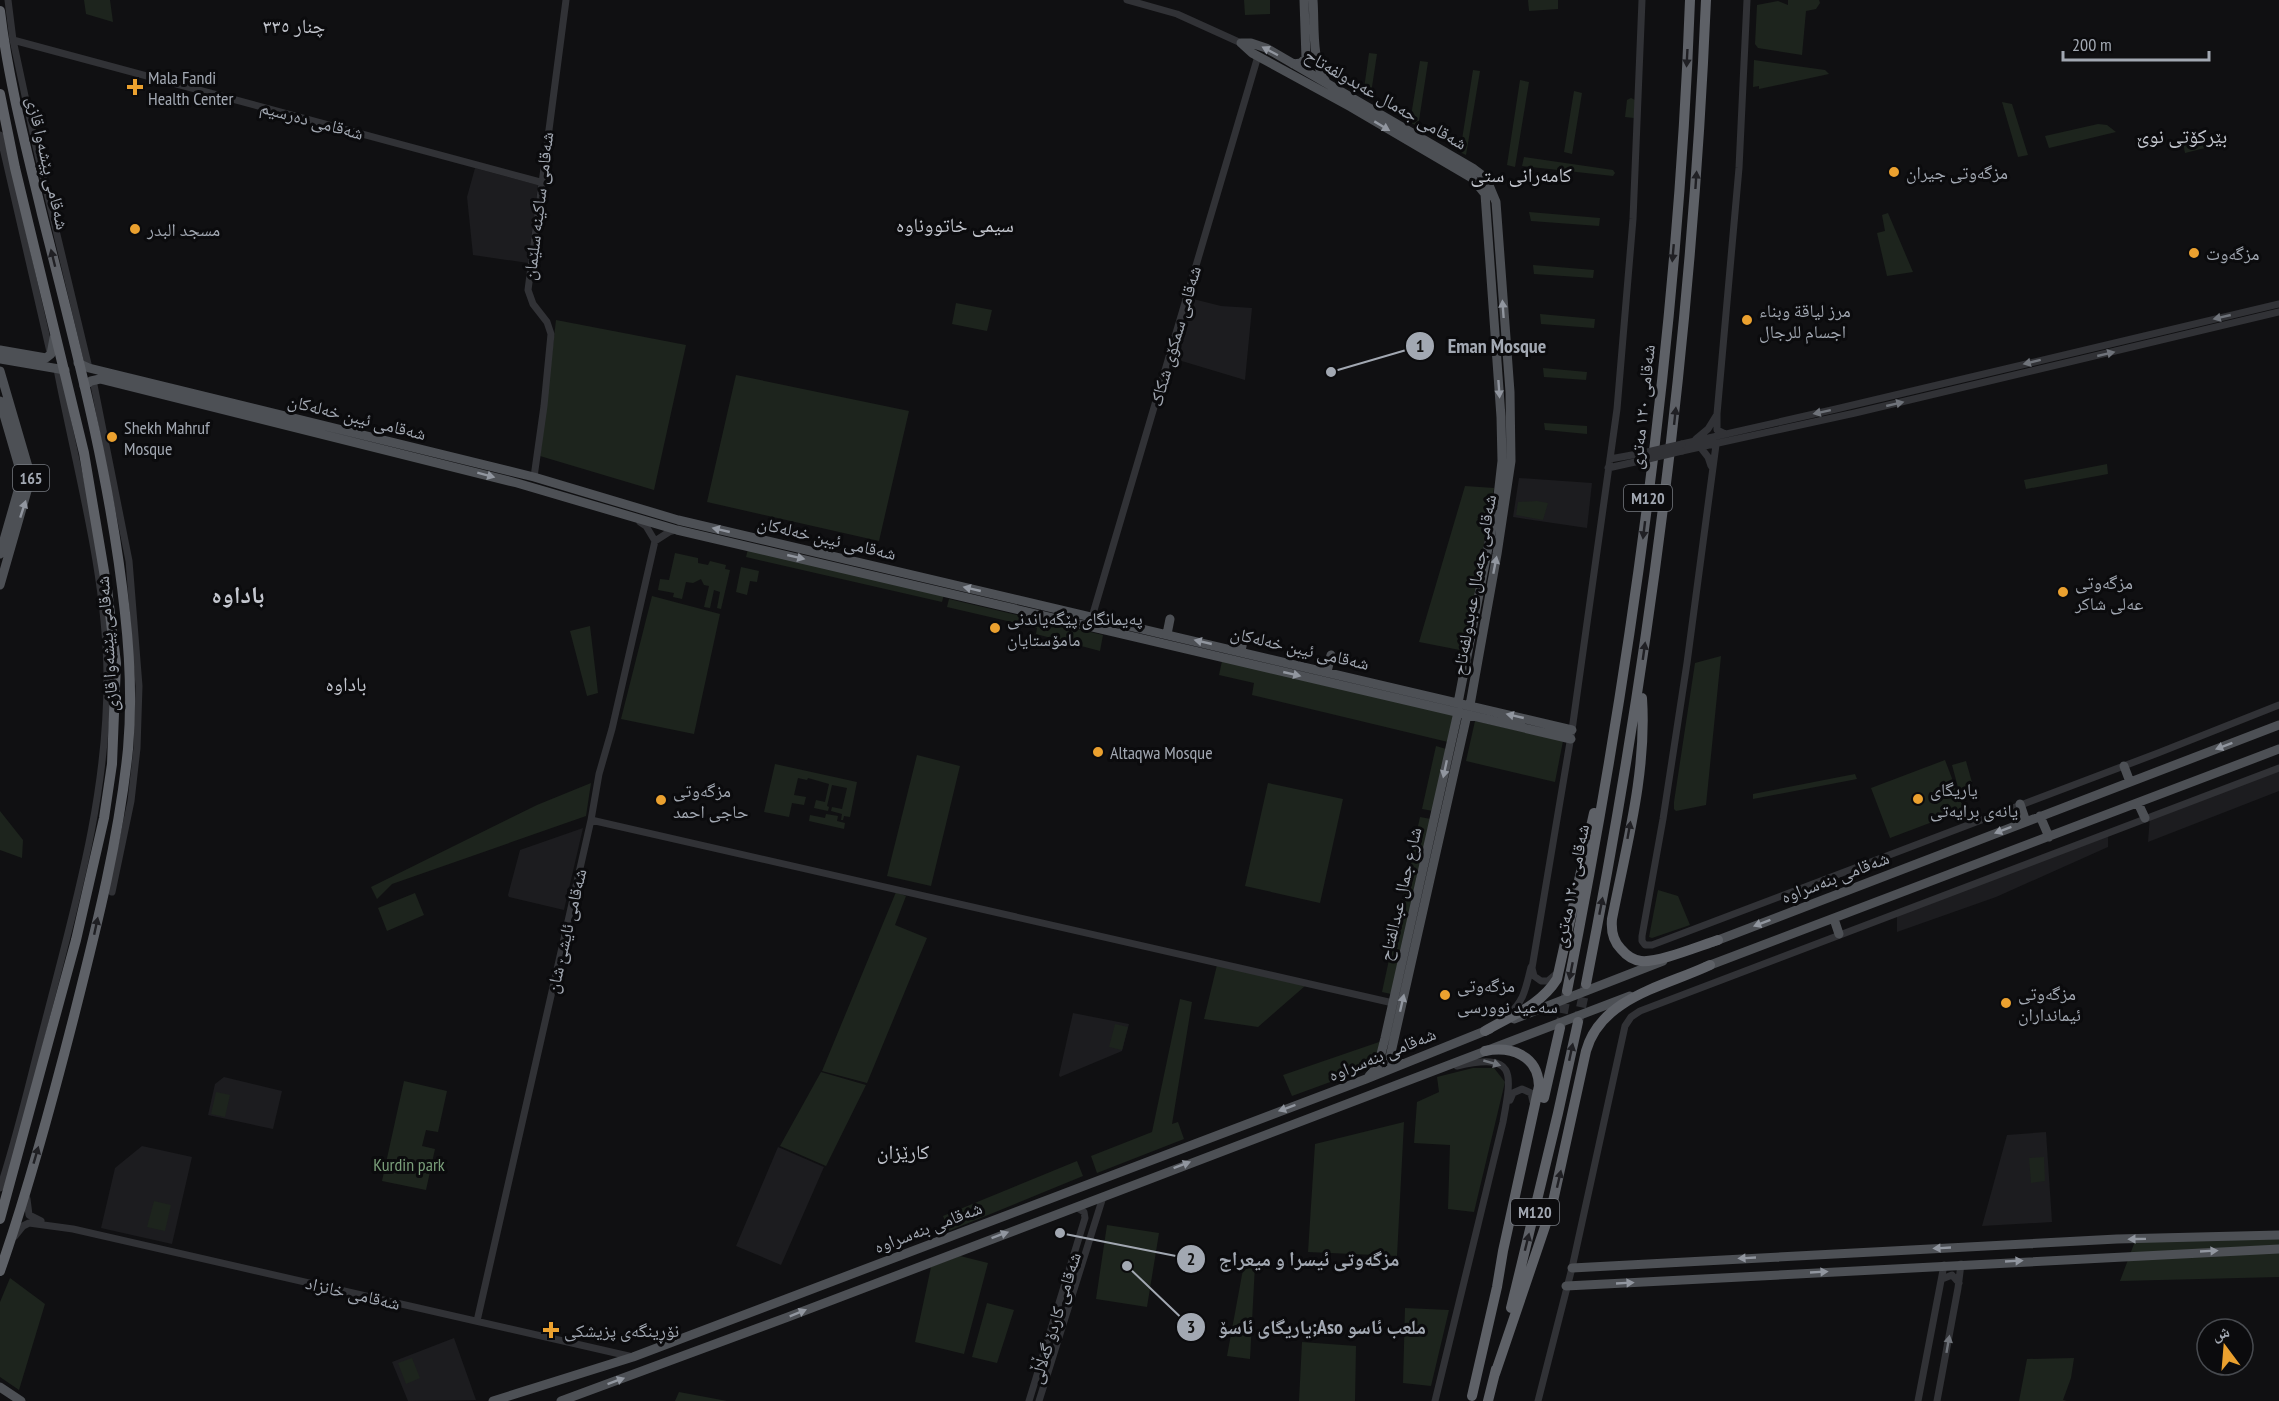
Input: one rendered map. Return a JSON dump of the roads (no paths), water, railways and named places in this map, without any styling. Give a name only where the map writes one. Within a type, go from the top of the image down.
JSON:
[{"type":"highway","name":"شەقامی ١٢٠ مەتری","points":[[1567,991],[1604,800],[1648,498],[1666,341],[1690,0]]},
{"type":"highway","name":"شەقامی ١٢٠ مەتری","points":[[1586,984],[1641,678],[1669,465],[1684,327],[1698,147],[1706,0]]},
{"type":"highway","name":"شەقامی پێشەوا قازی","points":[[0,11],[9,41],[24,141],[89,383],[113,532],[127,594],[129,662],[134,708],[128,748],[126,800],[111,875],[28,1181],[0,1271]]},
{"type":"highway","name":"شەقامی پێشەوا قازی","points":[[0,94],[61,370],[84,453],[116,663],[110,707],[112,764],[104,818],[73,948],[47,1031],[5,1183],[0,1219]]},
{"type":"highway","points":[[4,112],[11,118],[17,115],[19,109]]},
{"type":"highway","points":[[10,144],[15,136],[21,137],[24,141]]},
{"type":"highway","points":[[113,532],[124,542]]},
{"type":"highway","points":[[1485,1031],[1534,1005],[1552,988],[1560,972],[1597,797],[1610,750],[1629,636]]},
{"type":"highway","points":[[1641,678],[1643,718],[1641,756],[1612,919],[1613,934],[1617,945],[1624,952],[1641,961],[1653,960],[1718,940]]},
{"type":"highway","points":[[88,852],[93,868]]},
{"type":"highway","points":[[73,948],[91,952]]},
{"type":"highway","points":[[1495,1374],[1552,1206],[1586,1051],[1594,1032],[1604,1018],[1625,1002],[1710,965]]},
{"type":"highway","name":"M120","points":[[1488,1401],[1578,1022]]},
{"type":"highway","name":"M120","points":[[1471,1399],[1560,1028]]},
{"type":"highway","points":[[1471,1399],[1539,1086],[1535,1069],[1518,1053],[1505,1049],[1485,1051]]},
{"type":"main road","points":[[1293,64],[1301,63],[1306,58],[1304,0]]},
{"type":"main road","points":[[1313,0],[1318,60],[1323,77],[1330,86]]},
{"type":"main road","name":"شەقامی جەمال عەبدولفەتاح","points":[[1241,43],[1258,56],[1353,104],[1472,178],[1485,194],[1502,460],[1463,709]]},
{"type":"main road","name":"شەقامی جەمال عەبدولفەتاح","points":[[1241,43],[1261,46],[1330,86],[1353,104]]},
{"type":"main road","points":[[1,355],[44,358],[51,354],[54,332]]},
{"type":"main road","points":[[1,355],[61,370]]},
{"type":"main road","name":"شەقامی ئیبن خەلەکان","points":[[84,366],[517,483],[634,519],[676,530],[694,529]]},
{"type":"main road","name":"165","points":[[0,371],[22,477],[0,554]]},
{"type":"main road","name":"شەقامی ئیبن خەلەکان","points":[[89,383],[100,379],[534,477],[694,529],[1572,734]]},
{"type":"main road","name":"165","points":[[0,401],[32,477],[0,585]]},
{"type":"main road","points":[[608,512],[613,502]]},
{"type":"main road","name":"شەقامی ئیبن خەلەکان","points":[[1021,605],[1092,617],[1241,651],[1274,664],[1328,672],[1463,709]]},
{"type":"main road","points":[[1167,634],[1170,619]]},
{"type":"main road","points":[[1241,651],[1244,636]]},
{"type":"main road","points":[[1328,672],[1331,655]]},
{"type":"main road","name":"شارع جمال عبدالفتاح","points":[[1389,1061],[1463,709]]},
{"type":"main road","name":"شەقامی بنەسراوە","points":[[493,1401],[633,1357],[1366,1079],[1718,940],[2279,725]]},
{"type":"main road","name":"شەقامی بنەسراوە","points":[[561,1401],[788,1317],[976,1243],[1103,1197],[2279,749]]},
{"type":"main road","points":[[2124,766],[2130,782]]},
{"type":"main road","points":[[2138,802],[2145,818]]},
{"type":"main road","points":[[2019,804],[2026,822]]},
{"type":"main road","points":[[2040,816],[2049,837]]},
{"type":"main road","name":"شارع جمال عبدالفتاح","points":[[1366,1079],[1375,1070],[1379,1061],[1423,892]]},
{"type":"main road","points":[[1834,919],[1839,934]]},
{"type":"main road","points":[[1379,1061],[1384,1064],[1389,1061],[1394,1064],[1408,1062]]},
{"type":"main road","points":[[1312,1099],[1340,1092],[1346,1098],[1341,1106]]},
{"type":"main road","points":[[971,1229],[976,1243]]},
{"type":"main road","points":[[1572,1268],[2117,1239],[2279,1235]]},
{"type":"main road","points":[[1566,1286],[2279,1249]]},
{"type":"main road","points":[[1594,1267],[1587,1270],[1584,1275],[1587,1282],[1594,1284]]},
{"type":"main road","points":[[0,1387],[21,1401]]},
{"type":"main road","points":[[493,1401],[502,1401]]},
{"type":"street","points":[[8,0],[9,41],[38,156],[84,366]]},
{"type":"street","name":"شەقامی ساکینە سلێمان","points":[[534,477],[551,334],[547,322],[530,300],[528,290],[540,182],[566,0]]},
{"type":"street","name":"شەقامی جەمال عەبدولفەتاح","points":[[1127,0],[1177,14],[1241,43]]},
{"type":"street","points":[[1570,925],[1555,975],[1548,981],[1539,980],[1533,973],[1537,942],[1572,734],[1617,409],[1633,219],[1642,0]]},
{"type":"street","points":[[1725,434],[1717,430],[1717,414],[1739,168],[1747,0]]},
{"type":"street","name":"شەقامی دەرسیم","points":[[9,41],[540,182]]},
{"type":"street","name":"شەقامی سمکۆی شکاک","points":[[1092,617],[1258,56]]},
{"type":"street","points":[[0,135],[51,354]]},
{"type":"street","points":[[1608,468],[1725,434],[2279,304]]},
{"type":"street","points":[[1682,447],[1701,448],[1716,445],[2279,312]]},
{"type":"street","points":[[2138,338],[2140,346]]},
{"type":"street","points":[[89,383],[129,561],[127,594]]},
{"type":"street","points":[[1854,405],[1855,413]]},
{"type":"street","points":[[1693,442],[1708,429],[1717,414]]},
{"type":"street","points":[[1716,445],[1711,468],[1687,663],[1643,943],[1649,945],[1659,942],[2279,705]]},
{"type":"street","points":[[1701,448],[1708,457],[1711,468]]},
{"type":"street","points":[[1610,459],[1644,456]]},
{"type":"street","points":[[634,519],[646,526],[655,541],[676,530]]},
{"type":"street","name":"شەقامی ئایشێ شان","points":[[477,1321],[603,759],[655,541]]},
{"type":"street","points":[[47,1031],[88,852],[100,788],[110,707]]},
{"type":"street","points":[[1538,1401],[1572,1268],[1625,1026],[1631,1017],[1640,1011],[1839,934],[2279,768]]},
{"type":"street","points":[[591,820],[1393,1003]]},
{"type":"street","points":[[111,875],[112,892]]},
{"type":"street","points":[[1463,1039],[1505,1016],[1517,1006],[1526,990],[1537,942]]},
{"type":"street","points":[[1435,1070],[1482,1060],[1494,1061],[1502,1066],[1510,1083],[1503,1122],[1435,1401]]},
{"type":"street","points":[[1503,1122],[1513,1093],[1522,1089],[1529,1091],[1533,1102],[1529,1136]]},
{"type":"street","name":"شەقامی خانزاد","points":[[28,1181],[29,1215],[36,1220],[633,1357]]},
{"type":"street","name":"شەقامی کاردۆ گەڵاڵی","points":[[1039,1401],[1103,1197]]},
{"type":"street","name":"شەقامی کاردۆ گەڵاڵی","points":[[1029,1401],[1085,1218],[1081,1209],[1073,1207]]},
{"type":"street","name":"شەقامی خانزاد","points":[[7,1247],[20,1228],[29,1223],[73,1229]]},
{"type":"street","points":[[1937,1401],[1959,1283],[1960,1264]]},
{"type":"street","points":[[1918,1401],[1944,1265]]},
{"type":"street","points":[[1942,1280],[1952,1275],[1959,1283]]},
{"type":"street","points":[[1040,1366],[1049,1369]]},
{"type":"tunnel","points":[[1578,1022],[1586,984]]},
{"type":"tunnel","points":[[1560,1028],[1567,991]]},
{"type":"place","name":"Mala Fandi Health Center","points":[[135,87]]},
{"type":"place","name":"مزگەوتی جیران","points":[[1894,172]]},
{"type":"place","name":"مسجد البدر","points":[[135,229]]},
{"type":"place","name":"مزگەوت","points":[[2194,253]]},
{"type":"place","name":"مرز لياقة وبناء اجسام للرجال","points":[[1747,320]]},
{"type":"place","name":"Eman Mosque","points":[[1331,372]]},
{"type":"place","name":"Shekh Mahruf Mosque","points":[[112,437]]},
{"type":"place","name":"مزگەوتی عەلی شاکر","points":[[2063,592]]},
{"type":"place","name":"پەیمانگای پێگەیاندنی مامۆستایان","points":[[995,628]]},
{"type":"place","name":"Altaqwa Mosque","points":[[1098,752]]},
{"type":"place","name":"یاریگای یانەی برایەتی","points":[[1918,799]]},
{"type":"place","name":"مزگەوتی حاجی احمد","points":[[661,800]]},
{"type":"place","name":"مزگەوتی سەعید نوورسی","points":[[1445,995]]},
{"type":"place","name":"مزگەوتی ئیمانداران","points":[[2006,1003]]},
{"type":"place","name":"مزگەوتی ئیسرا و میعراج","points":[[1060,1233]]},
{"type":"place","name":"یاریگای ئاسۆ;Aso ملعب ئاسو","points":[[1127,1266]]},
{"type":"place","name":"نۆڕینگەی پزیشکی","points":[[551,1330]]},
{"type":"district","name":"چنار ٣٣٥","points":[[294,26]]},
{"type":"district","name":"بێرکۆتی نوێ","points":[[2182,136]]},
{"type":"district","name":"كامه‌رانی ستی","points":[[1521,175]]},
{"type":"district","name":"سیمی خاتووناوه","points":[[955,225]]},
{"type":"district","name":"باداوە","points":[[238,594]]},
{"type":"district","name":"باداوە","points":[[346,684]]},
{"type":"district","name":"کارێزان","points":[[903,1152]]},
{"type":"park label","name":"Kurdin park","points":[[409,1164]]}]
